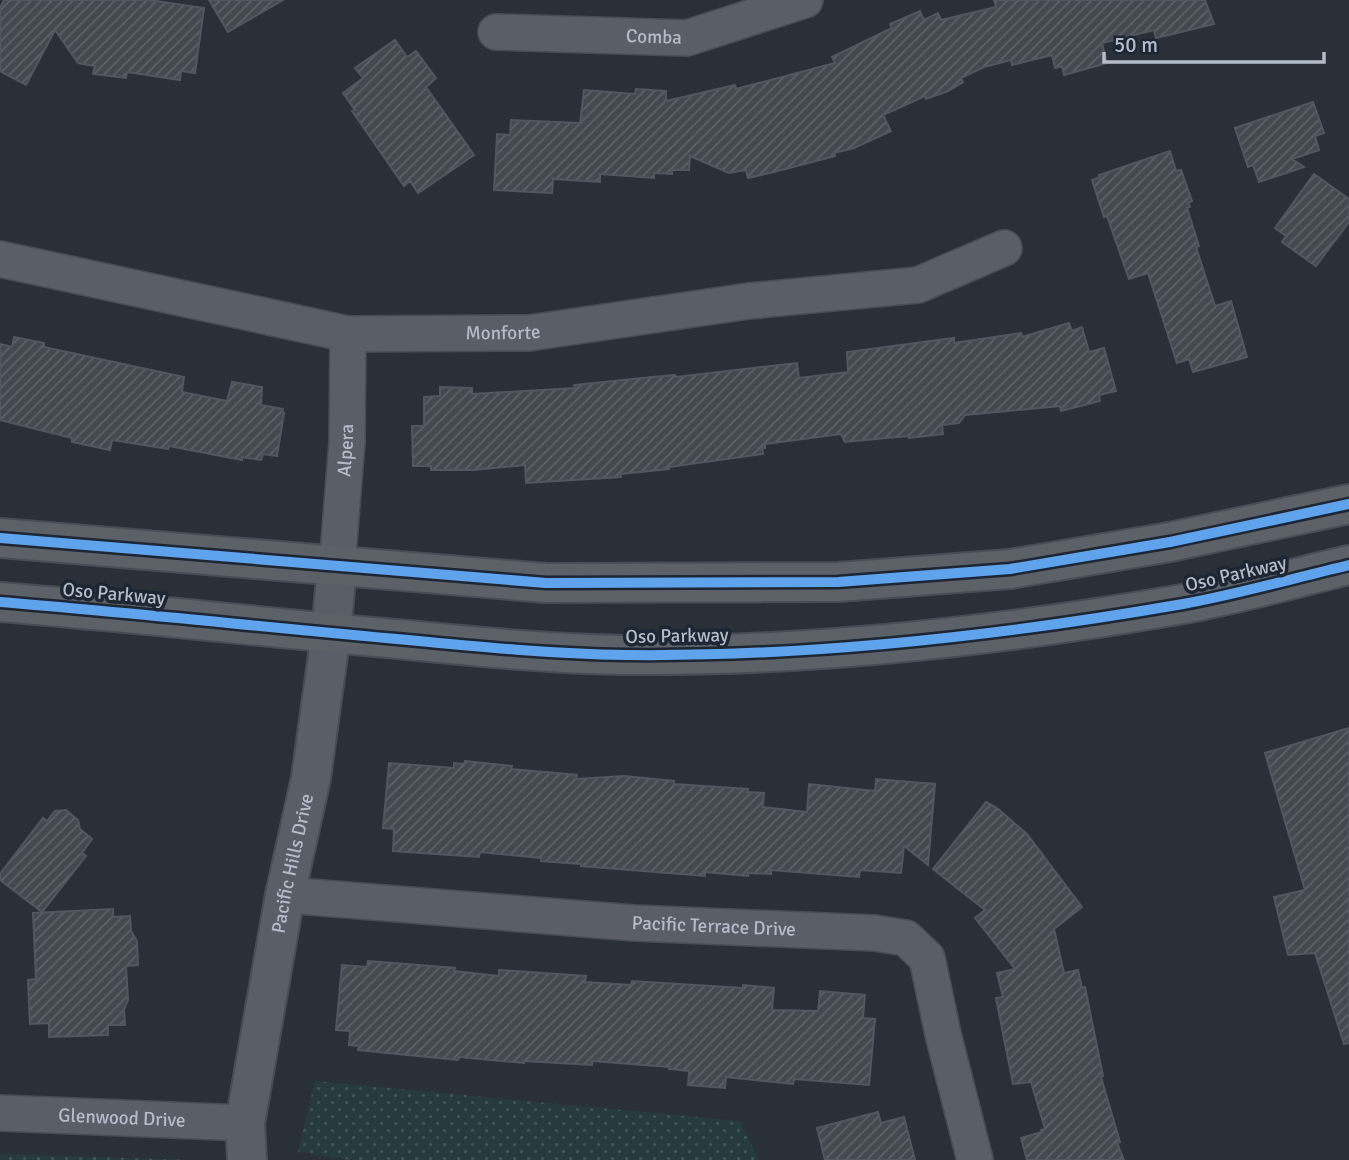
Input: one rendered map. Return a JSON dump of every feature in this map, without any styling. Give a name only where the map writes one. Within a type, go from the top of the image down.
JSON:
[{"type":"main road","points":[[0,538],[547,583],[799,583],[909,578],[1010,569],[1170,542],[1349,504]]},
{"type":"main road","name":"Oso Parkway","points":[[0,602],[523,650],[625,655],[812,651],[937,639],[1185,604],[1349,565]]},
{"type":"street","name":"Comba","points":[[496,32],[687,38],[806,0]]},
{"type":"street","name":"Monforte","points":[[0,259],[348,334],[529,333],[749,300],[918,285],[1004,248]]},
{"type":"street","name":"Alpera","points":[[337,567],[347,442],[348,334]]},
{"type":"street","name":"Pacific Hills Drive","points":[[247,1160],[245,1123],[285,895],[311,778],[331,633],[337,567]]},
{"type":"street","name":"Pacific Terrace Drive","points":[[285,895],[634,923],[874,933],[906,938],[927,958],[975,1160]]},
{"type":"street","name":"Glenwood Drive","points":[[0,1114],[245,1123]]},
{"type":"green space","points":[[315,1081],[740,1121],[759,1160],[350,1160],[298,1152]]},
{"type":"green space","points":[[0,1154],[193,1160],[0,1160]]},
{"type":"building","points":[[4,0],[149,0],[204,8],[195,73],[181,71],[180,80],[127,72],[126,78],[93,74],[95,66],[78,63],[55,30],[26,85],[0,71],[0,8]]},
{"type":"building","points":[[209,0],[283,0],[228,32]]},
{"type":"building","points":[[994,0],[1205,0],[1214,24],[1156,38],[1154,30],[1102,43],[1107,63],[1064,75],[1062,66],[1055,68],[1052,55],[1012,65],[1011,60],[984,67],[961,78],[963,82],[948,91],[926,99],[925,96],[883,115],[891,131],[854,148],[834,153],[835,156],[770,173],[748,178],[746,170],[729,173],[690,156],[689,170],[672,170],[672,174],[654,173],[654,178],[600,174],[600,182],[553,179],[552,193],[494,190],[497,134],[510,135],[511,120],[580,123],[584,90],[635,94],[636,89],[666,91],[666,101],[735,85],[736,89],[835,63],[832,57],[892,28],[890,24],[920,11],[924,20],[938,13],[941,20],[996,7]]},
{"type":"building","points":[[395,40],[407,57],[416,51],[436,78],[426,87],[474,155],[418,193],[410,181],[404,186],[352,111],[355,110],[343,93],[363,78],[355,68]]},
{"type":"building","points":[[1313,102],[1324,133],[1315,136],[1319,150],[1292,159],[1304,167],[1259,182],[1253,165],[1248,167],[1235,128]]},
{"type":"building","points":[[1170,151],[1176,171],[1181,170],[1192,201],[1187,208],[1215,306],[1231,301],[1247,357],[1193,372],[1189,359],[1177,363],[1148,273],[1129,279],[1092,180],[1100,177],[1099,175]]},
{"type":"building","points":[[1314,174],[1349,199],[1349,222],[1316,266],[1282,242],[1286,236],[1275,228]]},
{"type":"building","points":[[1069,323],[1072,331],[1082,327],[1089,352],[1104,348],[1116,391],[1099,395],[1100,401],[1061,411],[1060,406],[965,415],[959,423],[942,425],[943,434],[909,438],[845,442],[841,434],[765,444],[765,448],[762,448],[763,454],[621,474],[621,477],[526,483],[525,465],[473,470],[431,470],[431,466],[413,466],[412,426],[424,426],[424,397],[440,396],[440,387],[472,388],[472,394],[575,388],[574,385],[797,363],[799,378],[848,372],[847,352],[954,338],[954,343],[1021,333],[1022,337]]},
{"type":"building","points":[[14,337],[44,343],[44,347],[184,377],[182,392],[227,401],[232,382],[262,387],[261,405],[283,409],[284,413],[277,456],[263,454],[261,460],[242,457],[242,460],[169,446],[168,449],[112,440],[110,450],[72,442],[72,438],[0,420],[0,344],[12,347]]},
{"type":"building","points":[[1349,728],[1349,1043],[1344,1044],[1315,953],[1288,955],[1274,897],[1305,890],[1265,753]]},
{"type":"building","points":[[465,761],[512,766],[511,769],[577,775],[576,779],[624,776],[674,781],[674,784],[748,789],[747,792],[764,793],[763,807],[807,812],[809,784],[875,791],[876,779],[935,784],[928,865],[904,846],[901,873],[860,870],[859,877],[771,870],[771,874],[748,873],[748,876],[705,872],[705,876],[581,866],[541,861],[541,858],[480,852],[479,857],[393,851],[394,829],[383,828],[389,763],[454,768],[454,763],[464,764]]},
{"type":"building","points":[[986,802],[1027,834],[1082,907],[1054,929],[1064,973],[1078,970],[1082,988],[1085,987],[1103,1076],[1101,1077],[1120,1142],[1117,1143],[1124,1160],[1027,1160],[1021,1138],[1045,1129],[1031,1082],[1013,1084],[996,998],[1003,997],[997,973],[1015,969],[975,918],[985,910],[933,869]]},
{"type":"building","points":[[66,810],[78,820],[80,829],[92,839],[82,853],[86,856],[42,912],[0,880],[0,874],[43,818],[47,821],[55,811]]},
{"type":"building","points":[[113,909],[113,917],[130,916],[131,931],[137,941],[138,965],[126,966],[128,1000],[124,1009],[125,1025],[108,1025],[108,1035],[49,1037],[49,1023],[30,1024],[28,980],[36,979],[33,913]]},
{"type":"building","points":[[368,961],[455,968],[454,971],[499,976],[499,970],[586,976],[585,982],[631,985],[632,981],[774,988],[772,1010],[818,1011],[820,991],[865,995],[863,1018],[875,1019],[869,1085],[794,1079],[793,1084],[726,1077],[725,1088],[688,1085],[689,1071],[669,1069],[670,1067],[592,1061],[592,1065],[459,1057],[458,1060],[358,1050],[359,1046],[349,1045],[350,1031],[336,1030],[342,965],[367,967]]},
{"type":"building","points":[[878,1112],[881,1123],[904,1117],[915,1160],[825,1160],[817,1128]]},
{"type":"cycle path","points":[[0,538],[546,583],[838,582],[1010,569],[1170,542],[1349,504]]},
{"type":"cycle path","points":[[0,602],[517,650],[696,655],[836,648],[1045,626],[1204,600],[1349,565]]}]
